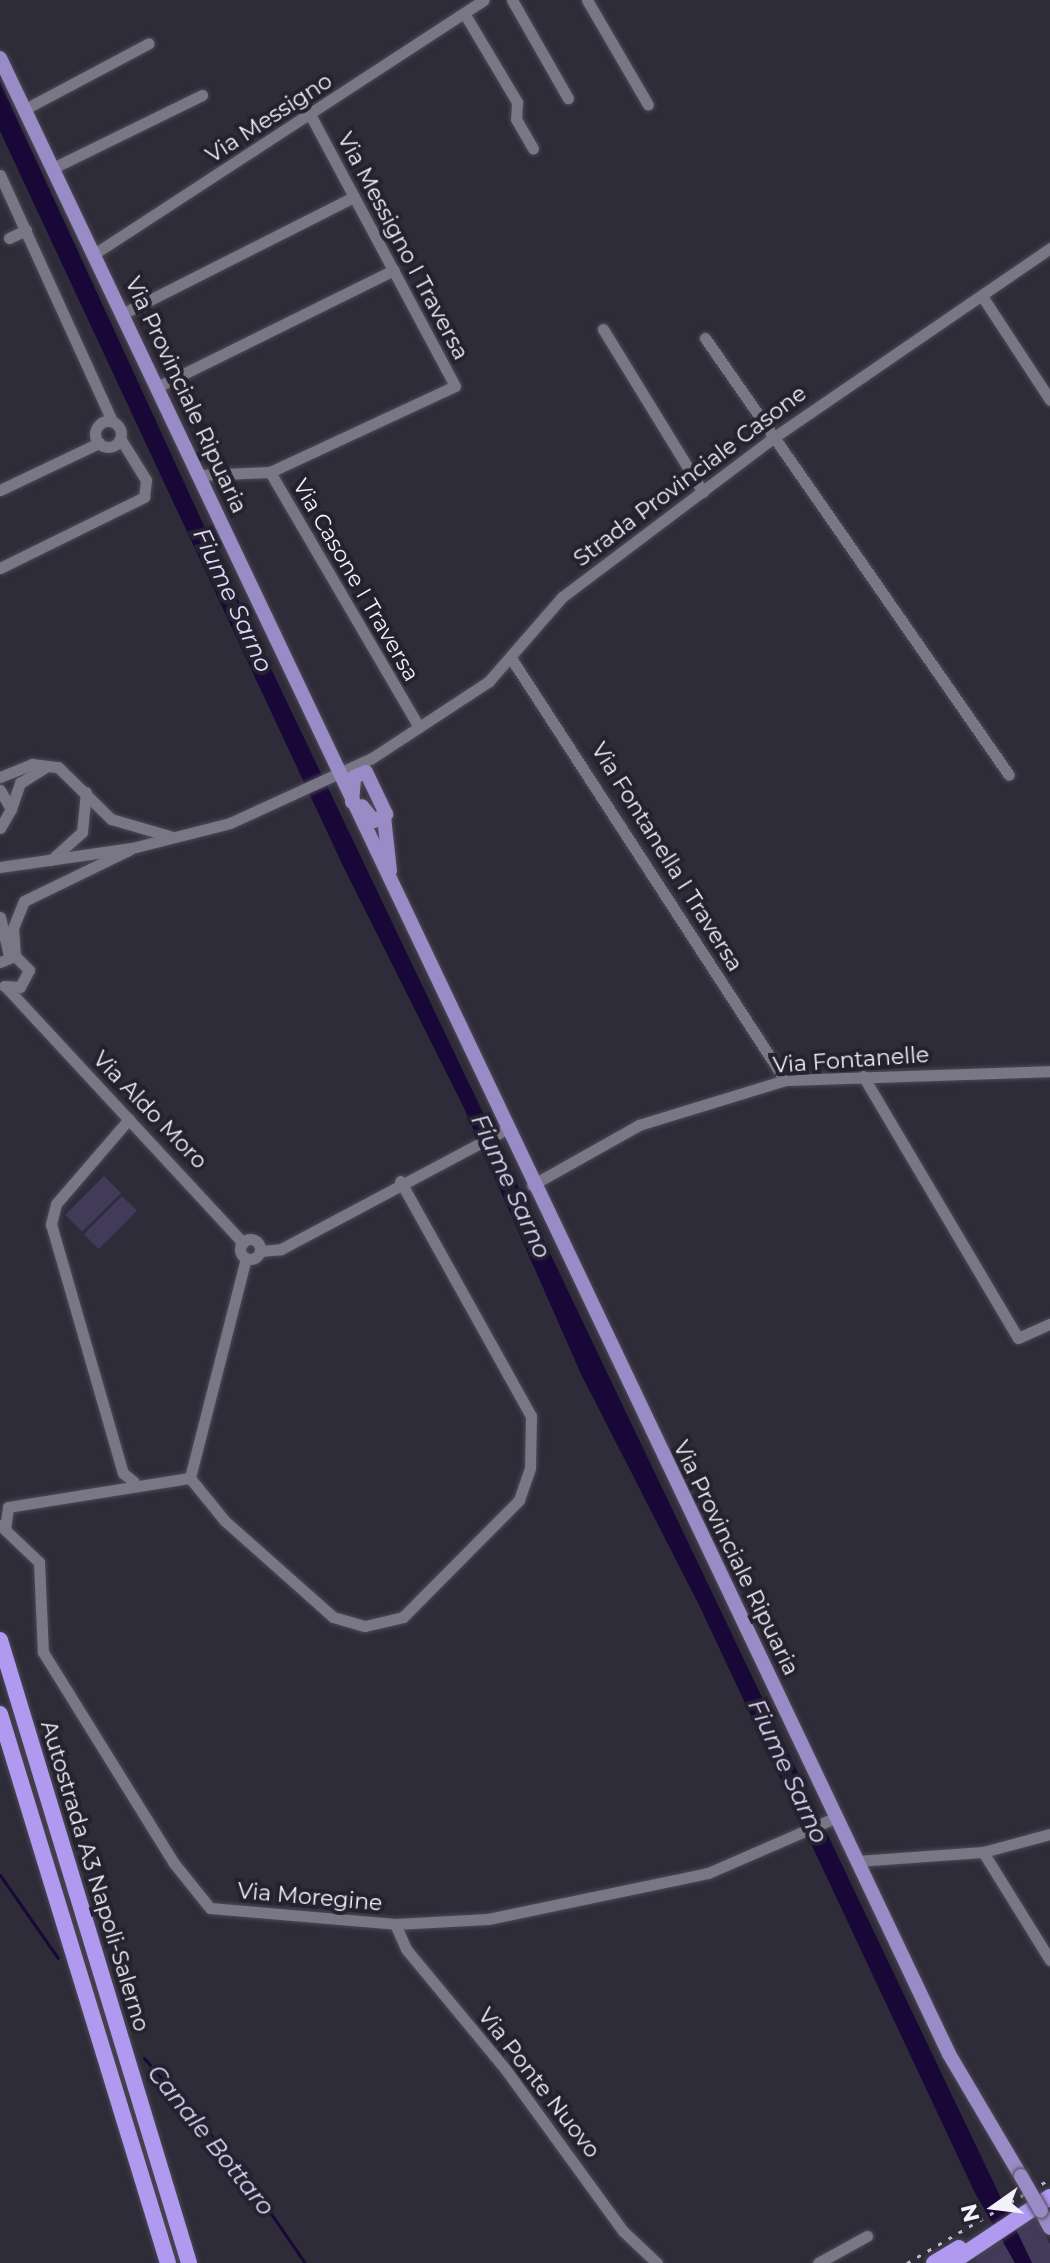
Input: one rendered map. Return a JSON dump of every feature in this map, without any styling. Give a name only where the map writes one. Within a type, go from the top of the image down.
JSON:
[{"type":"highway","name":"Autostrada A3 Napoli-Salerno","points":[[0,1640],[189,2263]]},
{"type":"highway","name":"Autostrada A3 Napoli-Salerno","points":[[0,1714],[168,2263]]},
{"type":"highway","points":[[934,2263],[1046,2204]]},
{"type":"highway","points":[[951,2263],[985,2236]]},
{"type":"highway","points":[[962,2263],[985,2236]]},
{"type":"main road","name":"Via Provinciale Ripuaria","points":[[0,58],[329,753],[349,776],[387,807],[383,844],[398,898]]},
{"type":"main road","name":"Via Provinciale Ripuaria","points":[[349,776],[367,817]]},
{"type":"main road","points":[[349,776],[352,804],[367,817],[384,817]]},
{"type":"main road","name":"Via Provinciale Ripuaria","points":[[352,804],[504,1130],[949,2054],[1021,2176],[1046,2204],[1050,2228]]},
{"type":"street","name":"Via Messigno","points":[[94,254],[484,0]]},
{"type":"street","points":[[512,0],[568,98]]},
{"type":"street","points":[[587,0],[648,105]]},
{"type":"street","points":[[464,13],[517,102],[516,119],[533,149]]},
{"type":"street","points":[[25,109],[149,43]]},
{"type":"street","points":[[53,168],[202,95]]},
{"type":"street","name":"Via Messigno I Traversa","points":[[270,472],[455,386],[310,115]]},
{"type":"street","points":[[0,175],[120,438],[146,480],[144,497],[0,568]]},
{"type":"street","points":[[122,314],[354,197]]},
{"type":"street","points":[[9,238],[26,230]]},
{"type":"street","name":"Strada Provinciale Casone","points":[[349,776],[511,658],[562,597],[770,440],[1050,248]]},
{"type":"street","points":[[157,387],[394,270]]},
{"type":"street","points":[[982,296],[1050,400]]},
{"type":"street","points":[[603,329],[703,492]]},
{"type":"street","points":[[705,338],[770,440],[1009,775]]},
{"type":"street","points":[[99,443],[97,427],[112,421]]},
{"type":"street","points":[[0,490],[99,443],[111,446],[120,438]]},
{"type":"street","name":"Via Casone I Traversa","points":[[199,475],[270,472],[419,727]]},
{"type":"street","name":"Via Fontanella I Traversa","points":[[511,658],[785,1080]]},
{"type":"street","points":[[0,777],[23,765],[50,765],[85,788],[111,819],[174,837]]},
{"type":"street","points":[[1,828],[20,783],[50,765]]},
{"type":"street","points":[[2,867],[132,848],[174,837],[349,776]]},
{"type":"street","points":[[47,862],[82,832],[85,788]]},
{"type":"street","points":[[0,790],[11,809]]},
{"type":"street","points":[[8,959],[13,928],[24,901],[132,848]]},
{"type":"street","points":[[0,917],[8,959]]},
{"type":"street","points":[[8,959],[27,965],[25,1007]]},
{"type":"street","points":[[3,985],[27,980]]},
{"type":"street","name":"Via Aldo Moro","points":[[3,985],[243,1243]]},
{"type":"street","name":"Via Fontanelle","points":[[532,1185],[639,1125],[785,1080],[1050,1071]]},
{"type":"street","points":[[863,1076],[1018,1338],[1050,1324]]},
{"type":"street","points":[[129,1119],[56,1204],[51,1224],[123,1473],[134,1482],[160,1487],[190,1478]]},
{"type":"street","points":[[246,1258],[260,1251],[281,1249],[400,1181],[504,1130]]},
{"type":"street","points":[[190,1478],[225,1521],[333,1617],[365,1626],[403,1617],[519,1500],[530,1468],[531,1416],[400,1181]]},
{"type":"street","points":[[190,1478],[246,1258],[243,1243],[253,1240],[260,1251]]},
{"type":"street","name":"Via Moregine","points":[[134,1482],[8,1507],[2,1527],[39,1562],[43,1652],[202,1902],[234,1913],[395,1924],[488,1919],[668,1883],[791,1839],[837,1817]]},
{"type":"street","points":[[857,1861],[983,1852],[1050,1834]]},
{"type":"street","points":[[983,1852],[1050,1960]]},
{"type":"street","name":"Via Ponte Nuovo","points":[[395,1924],[406,1949],[506,2070],[623,2231],[657,2263]]},
{"type":"street","points":[[818,2263],[867,2236]]},
{"type":"shaded area","points":[[104,1176],[121,1193],[82,1232],[65,1215]]},
{"type":"shaded area","points":[[122,1196],[137,1211],[99,1249],[84,1234]]},
{"type":"shaded area","points":[[1035,2215],[1050,2244],[1050,2263],[1032,2263],[1015,2228]]},
{"type":"shaded area","points":[[1002,2239],[1015,2263],[974,2263],[978,2255]]},
{"type":"water","name":"Fiume Sarno","points":[[0,82],[234,591],[1032,2263],[1015,2263],[975,2193],[699,1605],[581,1374],[463,1106],[344,868],[0,131]]},
{"type":"waterway","name":"Canale Bottaro","points":[[0,1875],[58,1958]]},
{"type":"waterway","name":"Canale Bottaro","points":[[144,2058],[241,2170],[305,2263]]},
{"type":"railway","points":[[907,2263],[1050,2179]]}]
